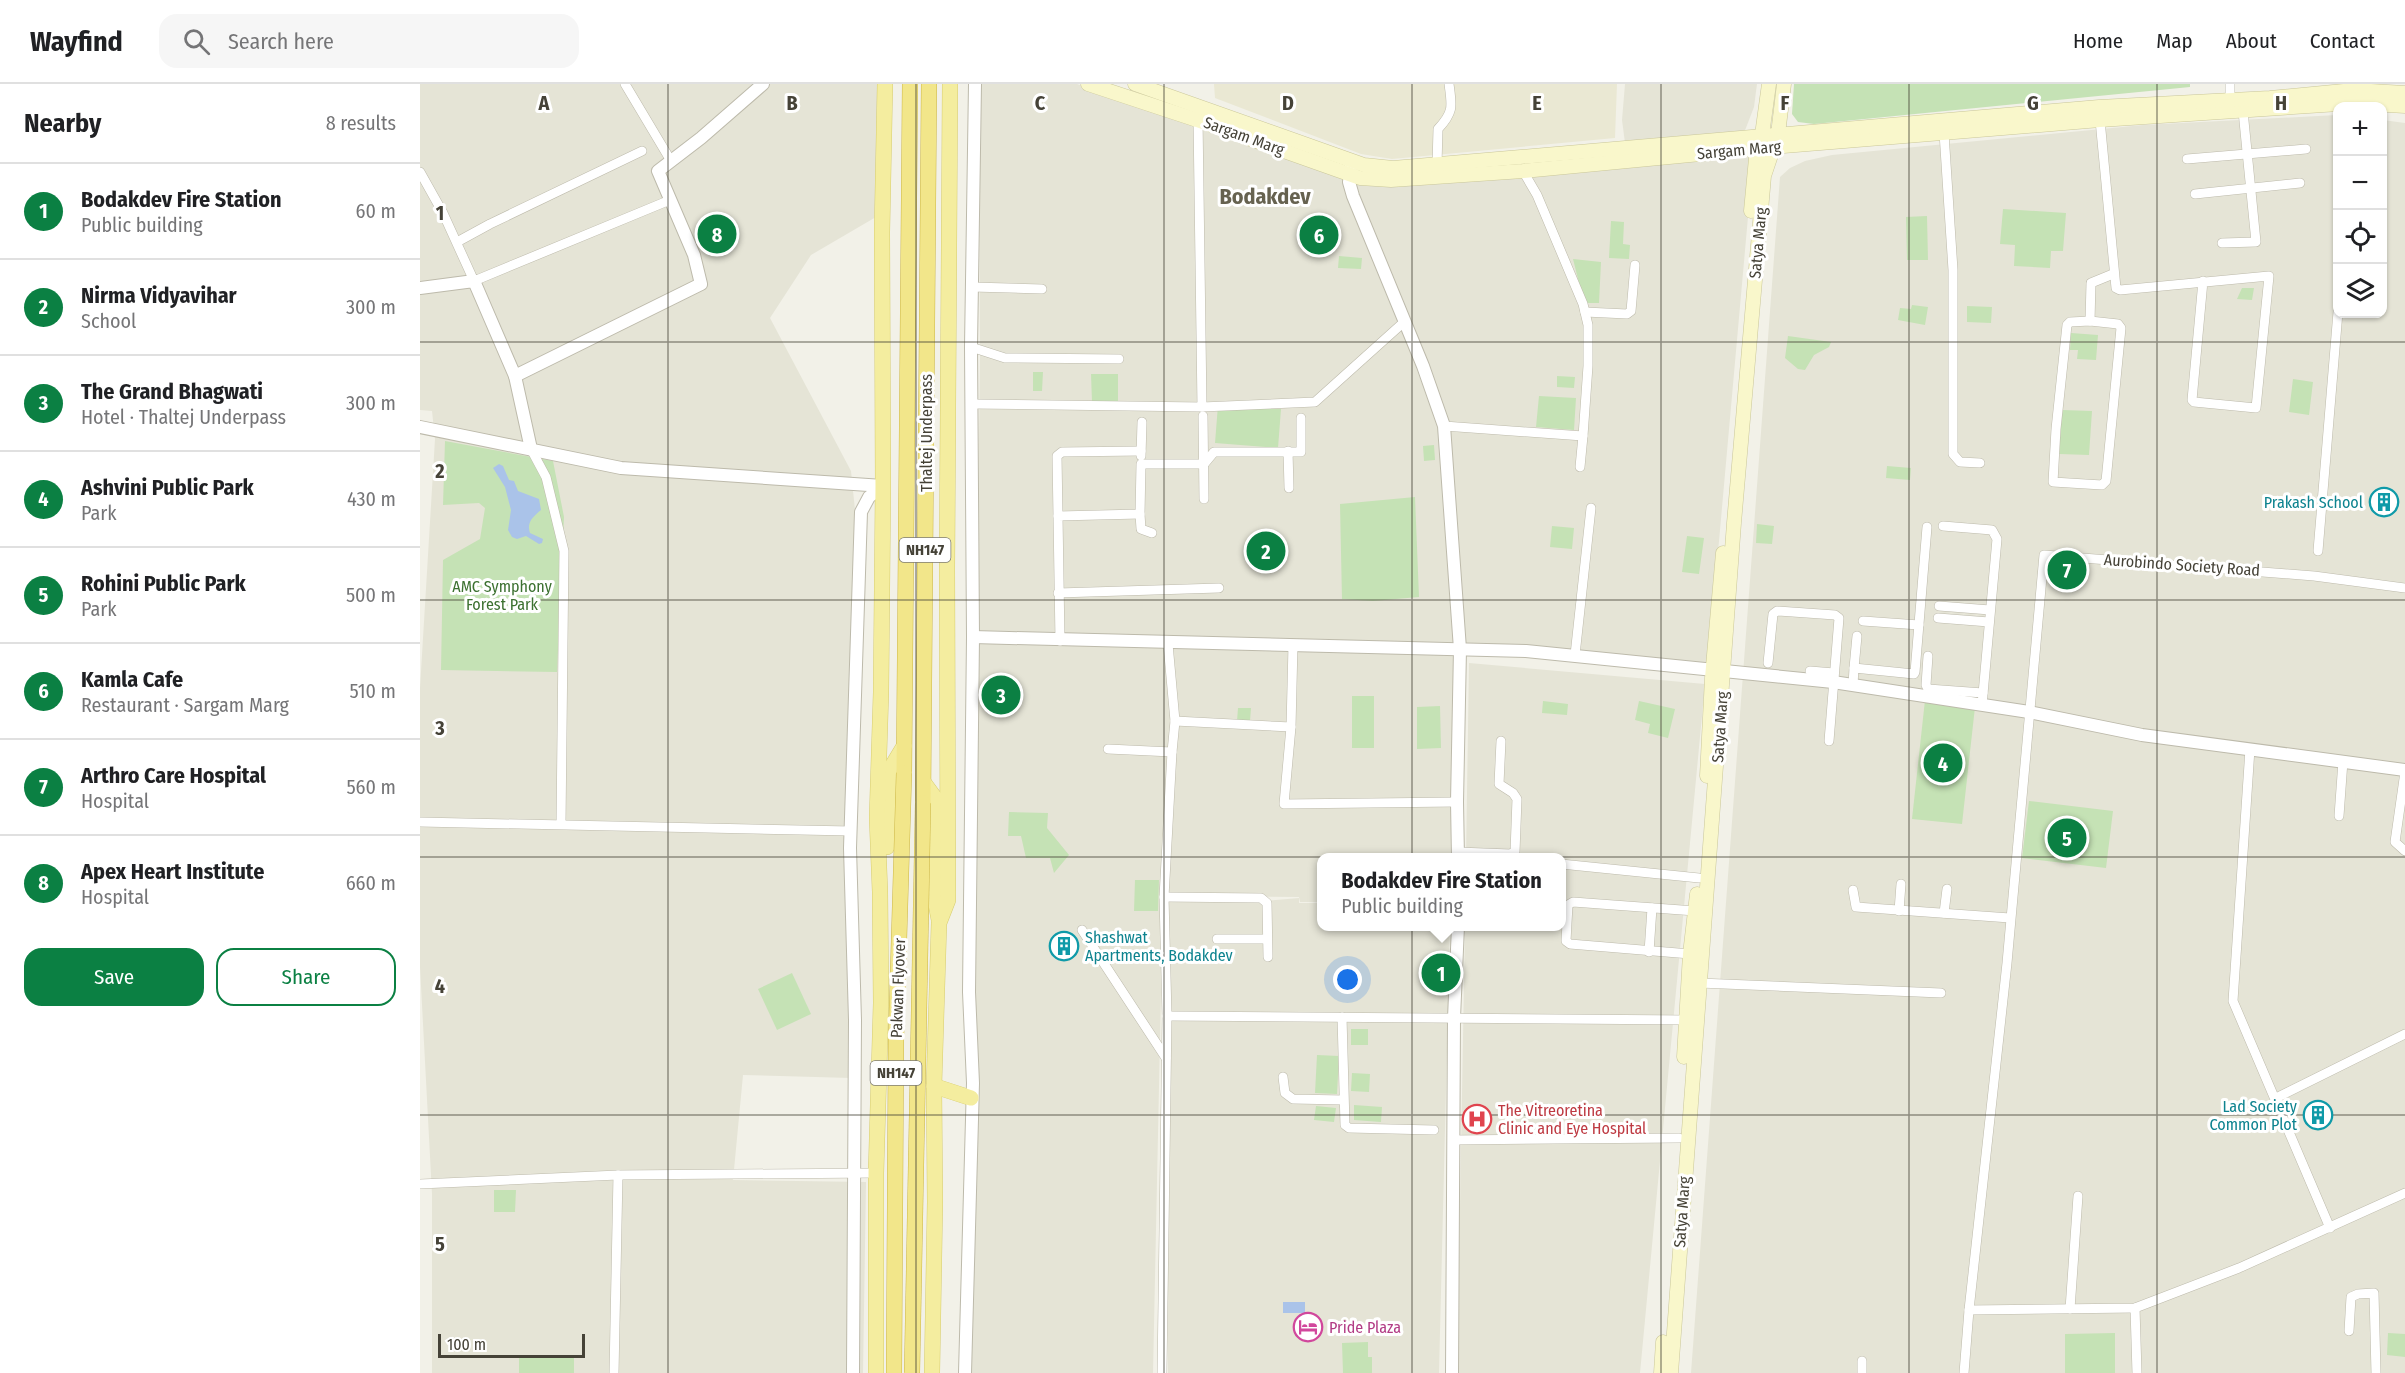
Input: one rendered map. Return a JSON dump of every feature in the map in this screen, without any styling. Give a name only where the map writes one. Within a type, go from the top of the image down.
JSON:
[{"type":"highway","name":"Thaltej Underpass","points":[[904,746],[910,84]]},
{"type":"highway","name":"Thaltej Underpass","points":[[924,783],[923,666],[929,84]]},
{"type":"highway","name":"Pakwan Flyover","points":[[894,1373],[896,1040],[904,746]]},
{"type":"highway","name":"Pakwan Flyover","points":[[912,1373],[924,783]]},
{"type":"main road","points":[[876,1373],[876,1173],[881,1003],[877,818],[884,486],[882,232],[885,84]]},
{"type":"main road","points":[[939,923],[948,900],[947,568],[950,84]]},
{"type":"main road","name":"Sargam Marg","points":[[1088,84],[1200,113]]},
{"type":"main road","name":"Sargam Marg","points":[[1136,84],[1200,113],[1350,167],[1360,178],[1391,180],[1523,171],[1892,126],[2088,108],[2405,93]]},
{"type":"main road","name":"Satya Marg","points":[[1661,1373],[1676,1239],[1691,1021],[1690,954],[1706,813],[1760,142],[1769,84]]},
{"type":"main road","name":"Satya Marg","points":[[1671,1373],[1679,1138],[1691,1021],[1699,982],[1718,670],[1764,176],[1775,140],[1784,84]]},
{"type":"main road","name":"Sargam Marg","points":[[1775,140],[1944,133],[2243,111],[2354,96],[2405,106]]},
{"type":"main road","name":"Sargam Marg","points":[[1350,167],[1364,165],[1393,168],[1760,142]]},
{"type":"main road","points":[[880,885],[887,843],[889,771],[904,746]]},
{"type":"main road","points":[[924,783],[935,798],[937,824],[935,899],[939,923],[934,1086],[935,1202],[932,1373]]},
{"type":"main road","points":[[934,1086],[971,1098]]},
{"type":"main road","points":[[875,1338],[933,1335]]},
{"type":"street","points":[[625,84],[671,161]]},
{"type":"street","points":[[515,376],[701,284],[694,255],[658,171],[763,84]]},
{"type":"street","points":[[965,1373],[973,1083],[969,992],[973,637],[971,347],[975,84]]},
{"type":"street","points":[[1437,165],[1438,129],[1449,117],[1452,107],[1449,84]]},
{"type":"street","points":[[2230,84],[2230,100]]},
{"type":"street","points":[[2222,243],[2256,242],[2243,111]]},
{"type":"street","points":[[1200,113],[1204,499]]},
{"type":"street","points":[[2100,120],[2116,288],[2120,290],[2203,281],[2268,275],[2270,277],[2256,408],[2193,401],[2203,281]]},
{"type":"street","points":[[1944,133],[1953,270],[1953,454],[1960,462],[1980,463]]},
{"type":"street","points":[[2187,159],[2306,149]]},
{"type":"street","points":[[457,242],[642,152]]},
{"type":"street","points":[[1350,167],[1353,196],[1444,426],[1460,650],[1458,853]]},
{"type":"street","points":[[1523,171],[1537,195],[1585,312],[1588,325],[1588,366],[1580,467]]},
{"type":"street","points":[[420,172],[457,242],[515,376],[531,449],[546,477],[564,551],[561,824]]},
{"type":"street","points":[[2195,194],[2300,183]]},
{"type":"street","points":[[420,288],[474,281],[670,200]]},
{"type":"street","points":[[1585,312],[1627,314],[1631,310],[1635,265]]},
{"type":"street","points":[[2090,321],[2091,283],[2113,274]]},
{"type":"street","points":[[972,287],[1042,289]]},
{"type":"street","points":[[2318,551],[2337,318]]},
{"type":"street","points":[[2090,321],[2118,324],[2121,328],[2106,481],[2102,485],[2053,482],[2057,410],[2067,325],[2070,322],[2090,321]]},
{"type":"street","points":[[972,404],[1203,411],[1315,402],[1404,322]]},
{"type":"street","points":[[971,347],[1005,358],[1119,359]]},
{"type":"street","points":[[1204,464],[1214,452],[1301,452],[1301,418]]},
{"type":"street","points":[[1142,422],[1141,529],[1152,534]]},
{"type":"street","points":[[1444,426],[1583,436]]},
{"type":"street","points":[[420,427],[621,468],[884,486]]},
{"type":"street","points":[[1060,640],[1057,456],[1062,452],[1142,451]]},
{"type":"street","points":[[1288,451],[1289,488]]},
{"type":"street","points":[[1141,464],[1204,464]]},
{"type":"street","points":[[853,1373],[855,1020],[851,831],[861,512],[869,497],[884,486]]},
{"type":"street","points":[[1575,656],[1591,508]]},
{"type":"street","points":[[1058,516],[1140,514]]},
{"type":"street","points":[[1943,526],[1992,530],[1996,539],[1983,699]]},
{"type":"street","points":[[1854,668],[1909,674],[1915,672],[1927,527]]},
{"type":"street","name":"Aurobindo Society Road","points":[[2029,711],[2044,555],[2314,576],[2405,588]]},
{"type":"street","points":[[1058,593],[1219,588]]},
{"type":"street","points":[[1940,606],[1990,610]]},
{"type":"street","points":[[1768,663],[1773,614],[1777,611],[1835,615],[1839,618],[1829,741]]},
{"type":"street","points":[[1938,618],[1989,622]]},
{"type":"street","points":[[1863,621],[1919,625]]},
{"type":"street","points":[[1853,685],[1857,636]]},
{"type":"street","points":[[973,637],[1460,650],[1575,656],[1718,670],[1833,677]]},
{"type":"street","points":[[1162,1373],[1167,1016],[1164,897],[1175,721],[1168,644]]},
{"type":"street","points":[[1293,645],[1291,727],[1284,804],[1457,802]]},
{"type":"street","points":[[1928,656],[1926,686],[1941,694]]},
{"type":"street","points":[[1810,671],[1853,685],[1907,694],[1941,694],[1983,699],[2142,735],[2405,771],[2395,842],[2405,851]]},
{"type":"street","points":[[1907,694],[1909,674]]},
{"type":"street","points":[[1964,1373],[2029,711]]},
{"type":"street","points":[[1175,721],[1291,727]]},
{"type":"street","points":[[1500,741],[1498,784],[1516,798],[1515,852],[1512,853]]},
{"type":"street","points":[[1108,749],[1172,752]]},
{"type":"street","points":[[2250,749],[2233,1001],[2330,1228]]},
{"type":"street","points":[[2339,816],[2343,761]]},
{"type":"street","points":[[420,822],[851,831]]},
{"type":"street","points":[[1566,865],[1700,878]]},
{"type":"street","points":[[1899,911],[1901,884]]},
{"type":"street","points":[[1944,913],[1947,888]]},
{"type":"street","points":[[1853,890],[1856,908],[2010,918]]},
{"type":"street","points":[[1164,897],[1261,898],[1267,903],[1268,957]]},
{"type":"street","points":[[1690,954],[1570,944],[1566,941],[1568,905],[1573,902],[1695,911]]},
{"type":"street","points":[[1649,952],[1652,908]]},
{"type":"street","points":[[1082,930],[1166,1059]]},
{"type":"street","points":[[1452,1373],[1454,1018],[1458,931]]},
{"type":"street","points":[[1217,939],[1267,939]]},
{"type":"street","points":[[1699,982],[1941,993]]},
{"type":"street","points":[[1167,1016],[1691,1021]]},
{"type":"street","points":[[1342,1017],[1343,1120],[1349,1128],[1434,1130]]},
{"type":"street","points":[[2276,1098],[2405,1034]]},
{"type":"street","points":[[1283,1077],[1284,1093],[1293,1099],[1343,1100]]},
{"type":"street","points":[[1453,1140],[1679,1138]]},
{"type":"street","points":[[420,1185],[618,1175],[876,1173]]},
{"type":"street","points":[[614,1373],[618,1175]]},
{"type":"street","points":[[1969,1310],[2135,1308],[2239,1268],[2405,1193]]},
{"type":"street","points":[[2070,1309],[2078,1196]]},
{"type":"street","points":[[2349,1330],[2350,1297],[2374,1293],[2376,1373]]},
{"type":"street","points":[[2135,1308],[2137,1373]]},
{"type":"street","points":[[1862,1361],[1862,1373]]},
{"type":"shaded area","points":[[420,84],[880,84],[876,217],[811,255],[770,318],[851,471],[855,510],[849,783],[851,1078],[743,1075],[733,1180],[866,1182],[863,1373],[432,1373],[432,1194],[420,967],[420,688],[435,439],[432,411],[420,410]]},
{"type":"shaded area","points":[[979,84],[1077,84],[1347,175],[1346,183],[1439,428],[1456,645],[1451,853],[1317,853],[1317,902],[1300,902],[1299,897],[1163,896],[1153,1373],[968,1373],[980,357]]},
{"type":"shaded area","points":[[1214,84],[1617,84],[1615,138],[1392,159],[1361,154],[1215,98]]},
{"type":"shaded area","points":[[1625,84],[1757,84],[1754,107],[1744,133],[1625,143],[1622,120]]},
{"type":"shaded area","points":[[2333,115],[2333,318],[2387,318],[2387,121],[2405,123],[2405,1373],[1691,1373],[1780,177],[1790,168],[1805,161],[1832,155],[2143,125]]},
{"type":"shaded area","points":[[1754,150],[1708,664],[1463,646],[1445,424],[1352,186],[1360,180]]},
{"type":"shaded area","points":[[1469,663],[1705,684],[1640,1373],[1457,1373],[1465,931],[1566,931],[1566,853],[1466,853]]},
{"type":"shaded area","points":[[1299,898],[1299,903],[1317,903],[1317,931],[1450,931],[1439,1373],[1168,1373],[1167,899],[1264,901]]},
{"type":"green space","points":[[1794,84],[2190,84],[2190,87],[1814,124],[1798,122],[1792,114]]},
{"type":"green space","points":[[2003,209],[2066,213],[2063,251],[2051,251],[2050,268],[2014,266],[2015,245],[2000,244]]},
{"type":"green space","points":[[1927,216],[1928,260],[1907,260],[1906,217]]},
{"type":"green space","points":[[1611,221],[1624,222],[1623,244],[1630,245],[1629,259],[1609,258]]},
{"type":"green space","points":[[1339,256],[1362,258],[1361,269],[1338,268]]},
{"type":"green space","points":[[1573,259],[1601,262],[1599,303],[1584,303]]},
{"type":"green space","points":[[2242,288],[2254,288],[2252,300],[2237,299]]},
{"type":"green space","points":[[1912,305],[1928,307],[1925,325],[1898,320],[1900,308],[1911,309]]},
{"type":"green space","points":[[1967,306],[1992,307],[1991,323],[1967,322]]},
{"type":"green space","points":[[2071,333],[2098,335],[2096,360],[2077,359],[2078,350],[2070,350]]},
{"type":"green space","points":[[1788,336],[1831,342],[1829,347],[1814,355],[1805,370],[1798,369],[1785,358]]},
{"type":"green space","points":[[1033,372],[1043,372],[1042,391],[1033,391]]},
{"type":"green space","points":[[1091,374],[1118,374],[1118,402],[1092,402]]},
{"type":"green space","points":[[1557,376],[1575,377],[1574,388],[1557,387]]},
{"type":"green space","points":[[2293,379],[2313,382],[2309,415],[2289,412]]},
{"type":"green space","points":[[1539,396],[1576,398],[1574,430],[1536,427]]},
{"type":"green space","points":[[1218,405],[1281,409],[1278,448],[1215,443]]},
{"type":"green space","points":[[2062,410],[2092,411],[2089,455],[2059,454]]},
{"type":"green space","name":"AMC Symphony Forest Park","points":[[445,441],[553,461],[564,517],[557,672],[441,670],[443,560],[480,539],[485,508],[479,503],[443,505]]},
{"type":"green space","points":[[1434,445],[1435,460],[1424,461],[1423,446]]},
{"type":"green space","points":[[1887,466],[1911,468],[1910,480],[1886,478]]},
{"type":"green space","points":[[1415,497],[1419,597],[1373,601],[1342,599],[1340,504]]},
{"type":"green space","points":[[1757,524],[1774,526],[1772,544],[1756,543]]},
{"type":"green space","points":[[1552,526],[1574,528],[1572,549],[1550,547]]},
{"type":"green space","points":[[1687,536],[1704,538],[1699,574],[1682,572]]},
{"type":"green space","points":[[1352,696],[1374,696],[1374,748],[1352,748]]},
{"type":"green space","points":[[1925,700],[1975,707],[1962,824],[1912,819]]},
{"type":"green space","points":[[1543,701],[1568,704],[1567,715],[1542,713]]},
{"type":"green space","points":[[1639,701],[1675,709],[1668,738],[1648,733],[1650,724],[1635,720]]},
{"type":"green space","points":[[1440,706],[1441,748],[1417,749],[1417,707]]},
{"type":"green space","points":[[1238,708],[1251,708],[1250,721],[1237,721]]},
{"type":"green space","points":[[2029,801],[2113,811],[2106,868],[2022,858]]},
{"type":"green space","points":[[1009,812],[1048,813],[1047,828],[1069,855],[1054,873],[1050,858],[1026,858],[1021,836],[1008,836]]},
{"type":"green space","points":[[1135,880],[1159,880],[1158,911],[1134,911]]},
{"type":"green space","points":[[792,973],[811,1014],[777,1030],[758,989]]},
{"type":"green space","points":[[1351,1029],[1368,1029],[1368,1045],[1351,1045]]},
{"type":"green space","points":[[1317,1055],[1339,1056],[1337,1094],[1315,1093]]},
{"type":"green space","points":[[1352,1073],[1370,1074],[1369,1092],[1351,1091]]},
{"type":"green space","points":[[1354,1105],[1382,1107],[1381,1122],[1354,1120]]},
{"type":"green space","points":[[1316,1106],[1336,1108],[1334,1122],[1314,1120]]},
{"type":"green space","points":[[494,1190],[516,1190],[515,1212],[494,1212]]},
{"type":"green space","points":[[2115,1333],[2115,1373],[2065,1373],[2065,1334]]},
{"type":"green space","points":[[2388,1333],[2405,1334],[2405,1357],[2387,1355]]},
{"type":"green space","points":[[1368,1342],[1368,1357],[1372,1357],[1372,1373],[1343,1373],[1342,1343]]},
{"type":"green space","points":[[519,1356],[574,1356],[574,1373],[519,1373]]},
{"type":"water","points":[[499,464],[503,466],[509,480],[514,481],[518,491],[539,499],[541,510],[531,520],[529,529],[530,533],[543,539],[542,543],[539,544],[526,536],[517,539],[512,537],[508,530],[511,510],[505,487],[493,468]]},
{"type":"water","points":[[1283,1302],[1305,1302],[1305,1313],[1283,1313]]},
{"type":"place","name":"Apex Heart Institute","points":[[717,234]]},
{"type":"place","name":"Kamla Cafe","points":[[1319,235]]},
{"type":"place","name":"Prakash School","points":[[2384,502]]},
{"type":"place","name":"Nirma Vidyavihar","points":[[1266,551]]},
{"type":"place","name":"Arthro Care Hospital","points":[[2067,570]]},
{"type":"place","name":"The Grand Bhagwati","points":[[1001,695]]},
{"type":"place","name":"Ashvini Public Park","points":[[1943,763]]},
{"type":"place","name":"Rohini Public Park","points":[[2067,838]]},
{"type":"place","name":"Shashwat Apartments, Bodakdev","points":[[1064,946]]},
{"type":"place","name":"Bodakdev Fire Station","points":[[1441,973]]},
{"type":"place","name":"Lad Society Common Plot","points":[[2318,1115]]},
{"type":"place","name":"The Vitreoretina Clinic and Eye Hospital","points":[[1477,1119]]},
{"type":"place","name":"Pride Plaza","points":[[1308,1327]]},
{"type":"district","name":"Bodakdev","points":[[1265,196]]}]
